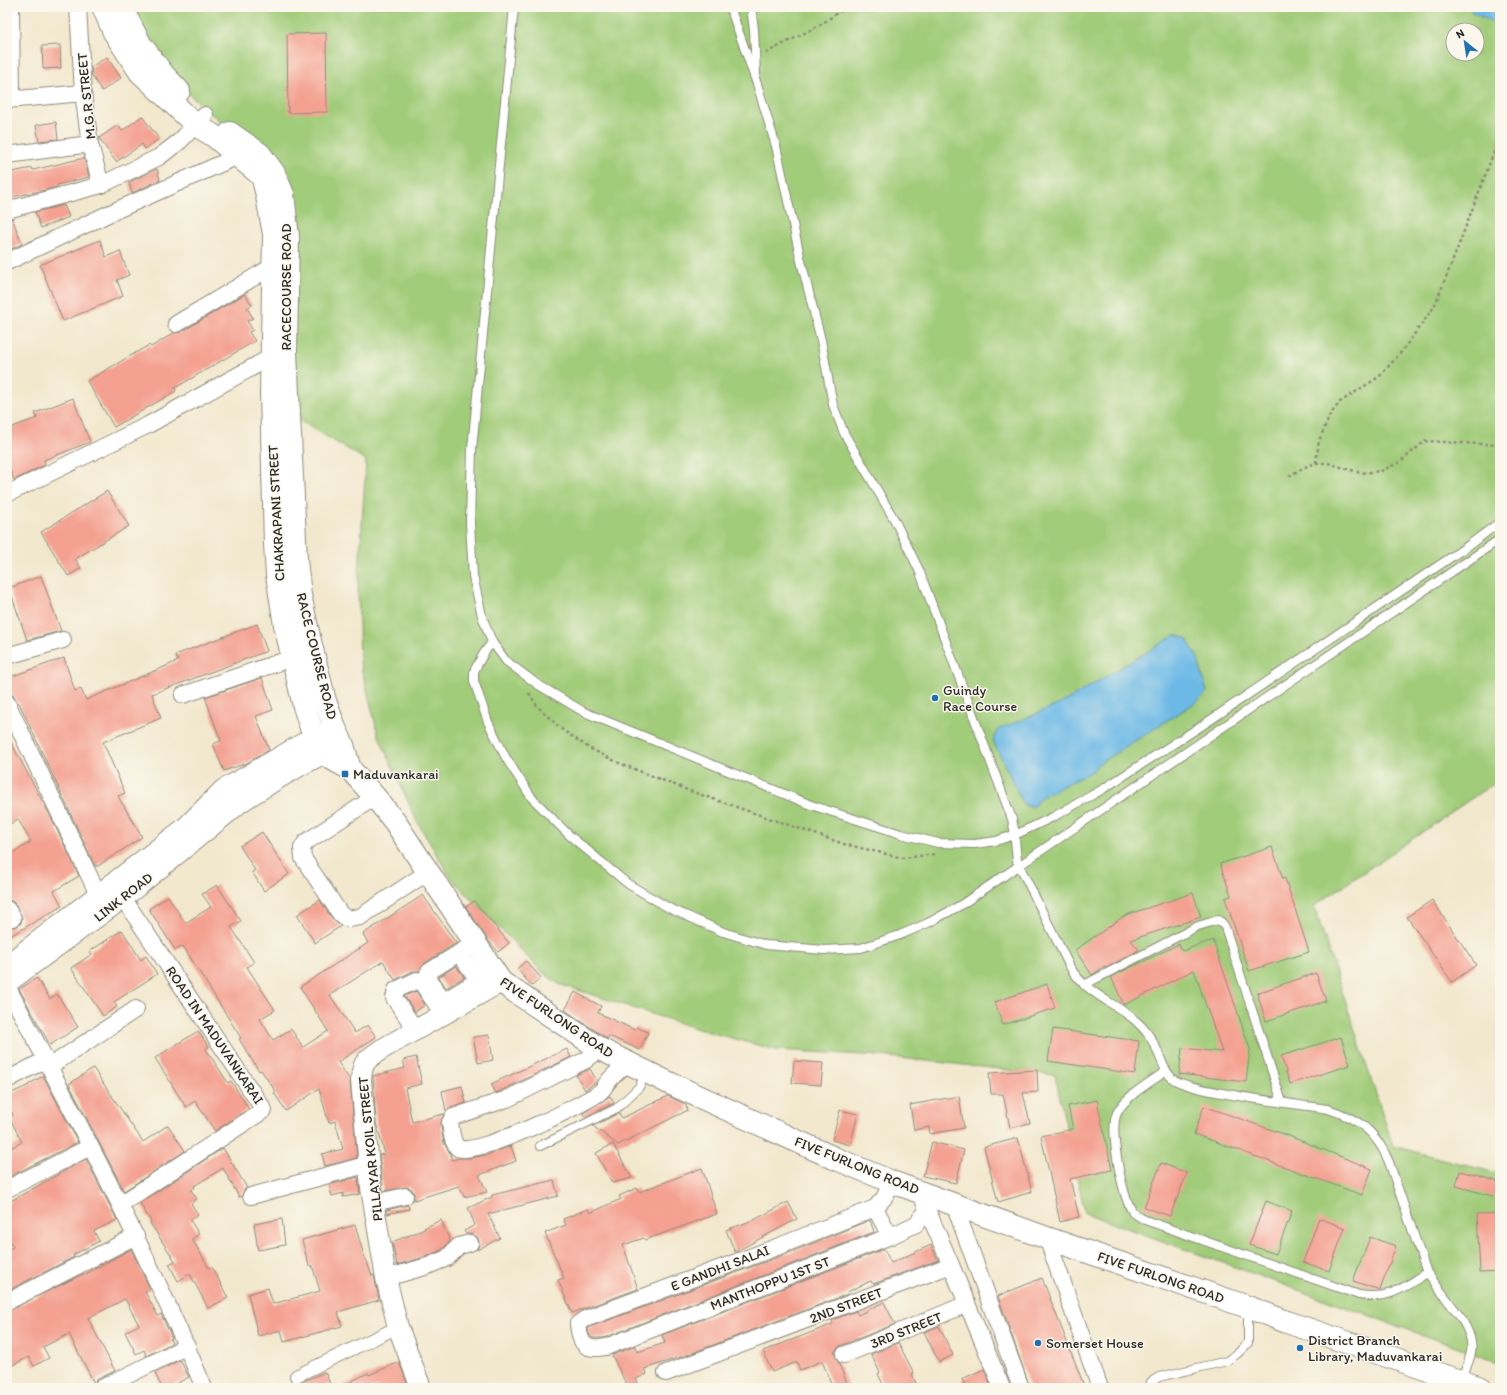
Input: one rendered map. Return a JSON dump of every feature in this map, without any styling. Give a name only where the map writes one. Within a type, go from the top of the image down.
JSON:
[{"type":"main road","name":"RACECOURSE ROAD","points":[[103,7],[114,32],[140,72],[200,120],[260,154],[274,172],[283,194],[288,237],[278,355]]},
{"type":"main road","name":"RACECOURSE ROAD","points":[[121,7],[141,45],[200,120],[214,136],[262,176],[274,234],[273,266],[278,355],[296,560]]},
{"type":"main road","name":"CHAKRAPANI STREET","points":[[278,355],[275,544],[277,575],[292,658],[304,706],[318,745]]},
{"type":"main road","name":"RACE COURSE ROAD","points":[[296,560],[300,596],[310,641],[325,702],[339,736]]},
{"type":"main road","name":"FIVE FURLONG ROAD","points":[[339,736],[350,769]]},
{"type":"main road","name":"FIVE FURLONG ROAD","points":[[318,745],[350,769],[395,822],[428,872],[467,948],[491,977],[600,1049],[637,1068],[834,1158],[892,1182],[924,1200],[954,1204],[1287,1322],[1481,1388]]},
{"type":"street","points":[[12,7],[9,99],[83,93]]},
{"type":"street","name":"M.G.R STREET","points":[[78,7],[83,93],[90,144],[101,185]]},
{"type":"street","points":[[7,210],[101,185],[159,157],[180,141],[200,120]]},
{"type":"street","points":[[7,155],[90,144]]},
{"type":"street","points":[[7,262],[108,214],[238,156]]},
{"type":"street","points":[[176,324],[273,266]]},
{"type":"street","points":[[7,494],[148,425],[278,355]]},
{"type":"street","points":[[7,656],[63,640]]},
{"type":"street","points":[[183,695],[292,658]]},
{"type":"street","points":[[7,703],[95,888]]},
{"type":"street","points":[[7,965],[185,828],[223,790],[339,736]]},
{"type":"street","points":[[185,828],[236,806],[318,745]]},
{"type":"street","name":"LINK ROAD","points":[[7,955],[223,790]]},
{"type":"street","points":[[375,797],[306,842],[302,848],[303,858],[341,915],[348,919],[360,917],[428,872]]},
{"type":"street","name":"LINK ROAD","points":[[7,984],[123,898],[236,806]]},
{"type":"street","name":"ROAD IN MADUVANKARAI","points":[[121,1204],[264,1110],[123,898]]},
{"type":"street","points":[[446,1009],[429,979],[428,973],[430,970],[467,948]]},
{"type":"street","name":"PILLAYAR KOIL STREET","points":[[421,1388],[398,1327],[386,1278],[371,1188],[361,1081],[362,1068],[367,1060],[382,1049],[416,1030],[491,977]]},
{"type":"street","points":[[416,1030],[394,998],[396,990],[417,980],[421,982],[446,1009]]},
{"type":"street","points":[[7,984],[90,1147],[121,1204],[187,1346],[204,1388]]},
{"type":"street","points":[[7,1080],[47,1063],[136,1009]]},
{"type":"street","points":[[600,1049],[586,1060],[507,1099],[453,1117],[450,1122],[458,1148],[468,1150],[485,1146],[572,1109],[601,1091],[607,1082],[637,1068]]},
{"type":"street","points":[[7,1189],[90,1147]]},
{"type":"street","points":[[251,1196],[369,1164]]},
{"type":"street","points":[[890,1236],[875,1208],[884,1198],[892,1182]]},
{"type":"street","points":[[374,1203],[405,1196]]},
{"type":"street","points":[[924,1200],[1002,1388]]},
{"type":"street","name":"MANTHOPPU 1ST ST","points":[[606,1347],[890,1236],[916,1224],[924,1200]]},
{"type":"street","points":[[954,1204],[1021,1388]]},
{"type":"street","name":"E GANDHI SALAI","points":[[606,1347],[595,1349],[588,1348],[583,1342],[578,1324],[585,1319],[782,1245],[875,1208]]},
{"type":"street","points":[[7,1302],[136,1236]]},
{"type":"street","points":[[1047,1238],[1100,1388]]},
{"type":"street","points":[[386,1278],[428,1266],[447,1258],[459,1246],[470,1243]]},
{"type":"street","name":"2ND STREET","points":[[666,1373],[951,1265]]},
{"type":"street","name":"3RD STREET","points":[[844,1355],[967,1304]]},
{"type":"street","points":[[296,1376],[398,1327]]},
{"type":"street","points":[[102,1388],[187,1346]]},
{"type":"lane","points":[[514,7],[472,449],[470,523],[473,576],[482,616],[492,642],[506,661],[537,684],[584,712],[819,807],[901,834],[938,843],[974,844],[996,841],[1014,835],[1053,817],[1116,781],[1469,545],[1500,522]]},
{"type":"lane","points":[[730,7],[757,84],[776,146],[801,261],[821,340],[833,405],[844,432],[894,519],[919,570],[1012,819],[1015,854],[1018,866],[1070,968],[1084,985],[1100,998],[1137,1022],[1147,1032],[1166,1071],[1173,1080],[1180,1084],[1191,1088],[1328,1109],[1347,1115],[1363,1125],[1375,1136],[1385,1151],[1427,1273],[1466,1326],[1472,1351],[1460,1381]]},
{"type":"lane","points":[[751,7],[754,30],[757,84]]},
{"type":"lane","points":[[492,642],[474,671],[474,681],[488,722],[506,758],[532,798],[568,835],[628,884],[669,908],[722,932],[766,945],[824,950],[860,948],[900,935],[928,923],[961,905],[1500,539]]},
{"type":"lane","points":[[1084,985],[1198,926],[1218,920],[1222,922],[1225,927],[1282,1102]]},
{"type":"lane","points":[[540,1146],[616,1108],[639,1087],[637,1068]]},
{"type":"lane","points":[[1166,1071],[1126,1100],[1117,1113],[1115,1119],[1114,1127],[1117,1156],[1123,1188],[1130,1208],[1134,1214],[1146,1220],[1359,1295],[1370,1297],[1389,1295],[1427,1273]]},
{"type":"lane","points":[[1150,1388],[1151,1382],[1159,1377],[1227,1361],[1238,1353],[1248,1343],[1248,1307]]},
{"type":"path","points":[[755,59],[820,25],[846,7]]},
{"type":"path","points":[[1316,463],[1319,441],[1330,414],[1340,402],[1380,376],[1402,351],[1434,307],[1500,136]]},
{"type":"path","points":[[1290,476],[1305,467],[1316,463],[1328,463],[1361,473],[1381,471],[1400,462],[1425,441],[1500,445]]},
{"type":"path","points":[[520,672],[528,691],[538,706],[560,728],[589,748],[619,763],[690,791],[844,844],[903,858],[937,854]]},
{"type":"green space","name":"Guindy Race Course","points":[[129,7],[1500,7],[1500,779],[1314,906],[1393,1146],[1500,1174],[1500,1363],[1085,1213],[1055,1075],[881,1056],[776,1050],[698,1029],[559,984],[542,972],[451,878],[416,820],[378,734],[360,662],[358,589],[366,460],[297,419],[283,207],[233,133],[181,87]]},
{"type":"water","points":[[1469,7],[1500,7],[1500,25],[1473,13]]},
{"type":"water","points":[[1175,635],[1186,638],[1197,656],[1207,692],[1198,701],[1097,765],[1093,771],[1041,797],[1033,807],[1024,805],[993,741],[997,730],[1062,703]]},
{"type":"building","points":[[326,33],[327,112],[288,113],[287,34]]},
{"type":"building","points":[[60,45],[61,68],[43,69],[42,46]]},
{"type":"building","points":[[107,57],[121,78],[102,91],[92,76],[91,67]]},
{"type":"building","points":[[142,116],[159,139],[145,149],[142,144],[116,162],[99,138],[118,125],[122,131]]},
{"type":"building","points":[[56,122],[58,139],[39,141],[36,125]]},
{"type":"building","points":[[84,158],[89,177],[57,185],[57,187],[50,189],[7,198],[7,173],[32,168],[33,170]]},
{"type":"building","points":[[157,169],[160,180],[132,193],[129,182]]},
{"type":"building","points":[[64,205],[69,217],[41,228],[35,212]]},
{"type":"building","points":[[12,218],[22,244],[7,251],[7,219]]},
{"type":"building","points":[[100,240],[106,257],[120,251],[129,275],[117,280],[123,296],[63,321],[40,265]]},
{"type":"building","points":[[245,294],[252,305],[247,308],[253,318],[247,321],[253,330],[249,332],[255,341],[175,388],[176,391],[114,427],[87,381],[149,345],[151,347],[174,333],[181,332]]},
{"type":"building","points":[[73,398],[90,442],[44,460],[45,465],[14,480],[7,462],[7,429],[37,418],[35,413]]},
{"type":"building","points":[[107,491],[129,526],[75,559],[81,568],[68,576],[41,532]]},
{"type":"building","points":[[41,576],[61,631],[27,640],[9,588]]},
{"type":"building","points":[[257,624],[267,651],[152,694],[161,718],[103,742],[125,793],[118,796],[142,837],[98,866],[95,866],[19,703],[13,695],[7,694],[7,678],[64,658],[75,691],[81,689],[86,700],[178,661],[175,655]]},
{"type":"building","points":[[262,678],[273,710],[256,716],[269,750],[247,763],[224,771],[213,744],[221,741],[205,697]]},
{"type":"building","points":[[7,735],[50,815],[79,876],[54,891],[62,906],[7,938],[7,925],[13,927],[18,926],[21,923],[22,918],[15,904],[12,901],[7,900],[7,856],[31,842],[18,819],[7,826]]},
{"type":"building","points":[[262,832],[289,874],[264,891],[252,872],[255,870],[240,846]]},
{"type":"building","points":[[1272,847],[1283,879],[1285,878],[1309,952],[1249,971],[1225,898],[1231,896],[1220,864]]},
{"type":"building","points":[[217,885],[241,921],[231,927],[254,962],[247,967],[275,1010],[260,1019],[273,1040],[291,1029],[303,1047],[328,1031],[300,987],[368,943],[363,934],[423,895],[456,943],[425,963],[419,971],[413,971],[395,980],[383,961],[330,995],[355,1033],[368,1025],[376,1037],[338,1062],[350,1080],[357,1158],[325,1166],[322,1154],[343,1149],[335,1121],[329,1123],[319,1089],[286,1111],[274,1093],[276,1092],[261,1070],[259,1071],[239,1039],[241,1038],[183,946],[175,950],[149,909],[168,896],[185,923],[211,907],[202,894]]},
{"type":"building","points":[[1193,893],[1201,917],[1131,940],[1139,950],[1106,968],[1105,966],[1092,975],[1075,950],[1126,915]]},
{"type":"building","points":[[320,900],[333,920],[341,926],[315,943],[297,915]]},
{"type":"building","points":[[1432,900],[1476,965],[1452,982],[1407,917]]},
{"type":"building","points":[[474,901],[509,943],[498,952],[466,907]]},
{"type":"building","points":[[122,930],[141,960],[146,956],[157,974],[114,1002],[117,1007],[103,1016],[71,968],[92,954],[90,951]]},
{"type":"building","points":[[1213,940],[1250,1049],[1246,1082],[1179,1074],[1182,1048],[1222,1052],[1194,970],[1124,1005],[1111,977],[1179,944],[1182,951]]},
{"type":"building","points":[[526,961],[541,978],[532,986],[517,969]]},
{"type":"building","points":[[456,966],[464,977],[446,988],[439,977]]},
{"type":"building","points":[[1316,973],[1326,1001],[1266,1021],[1257,993]]},
{"type":"building","points":[[37,978],[50,999],[57,994],[78,1027],[50,1045],[19,989]]},
{"type":"building","points":[[1047,984],[1055,1008],[1003,1025],[995,1002]]},
{"type":"building","points":[[416,991],[425,1005],[415,1012],[404,996]]},
{"type":"building","points":[[575,992],[601,1006],[598,1013],[635,1030],[636,1027],[648,1032],[640,1050],[609,1036],[607,1039],[565,1010]]},
{"type":"building","points":[[1053,1029],[1139,1041],[1135,1074],[1048,1061]]},
{"type":"building","points":[[198,1031],[209,1047],[206,1049],[228,1083],[231,1081],[249,1109],[215,1131],[195,1101],[186,1107],[155,1058]]},
{"type":"building","points":[[489,1035],[493,1060],[478,1063],[473,1037]]},
{"type":"building","points":[[1341,1037],[1350,1065],[1290,1084],[1281,1056]]},
{"type":"building","points":[[567,1049],[571,1057],[496,1093],[491,1084]]},
{"type":"building","points":[[416,1057],[422,1084],[405,1088],[412,1122],[444,1114],[441,1123],[442,1133],[444,1143],[452,1160],[486,1155],[511,1146],[516,1161],[479,1175],[487,1192],[464,1197],[459,1186],[414,1200],[412,1189],[407,1187],[383,1191],[379,1155],[385,1154],[376,1123],[373,1076],[405,1068],[403,1060]]},
{"type":"building","points":[[794,1061],[823,1063],[821,1085],[792,1083]]},
{"type":"building","points":[[93,1068],[143,1142],[168,1125],[185,1151],[124,1191],[69,1084]]},
{"type":"building","points":[[590,1069],[597,1081],[585,1090],[576,1075]]},
{"type":"building","points":[[1037,1070],[1038,1092],[1023,1093],[1030,1123],[1010,1128],[1003,1094],[991,1094],[989,1073]]},
{"type":"building","points":[[43,1076],[78,1142],[7,1178],[7,1150],[22,1142],[9,1117],[13,1115],[7,1102],[7,1095],[29,1085]]},
{"type":"building","points":[[462,1086],[466,1103],[450,1108],[446,1111],[442,1091]]},
{"type":"building","points":[[610,1096],[614,1103],[585,1117],[583,1113]]},
{"type":"building","points":[[668,1096],[685,1104],[688,1110],[618,1145],[593,1126],[619,1113],[622,1118]]},
{"type":"building","points":[[959,1096],[964,1128],[930,1134],[929,1127],[914,1130],[910,1105]]},
{"type":"building","points":[[1097,1100],[1112,1170],[1070,1179],[1079,1217],[1060,1222],[1041,1136],[1073,1129],[1068,1106]]},
{"type":"building","points":[[1204,1106],[1289,1136],[1372,1169],[1362,1195],[1194,1134]]},
{"type":"building","points":[[840,1110],[858,1114],[850,1145],[832,1140]]},
{"type":"building","points":[[1018,1138],[1032,1192],[998,1202],[984,1147]]},
{"type":"building","points":[[932,1142],[964,1150],[956,1183],[923,1176]]},
{"type":"building","points":[[613,1144],[632,1178],[612,1183],[596,1153]]},
{"type":"building","points":[[223,1148],[247,1188],[244,1190],[242,1196],[239,1197],[223,1168],[194,1186],[195,1187],[191,1190],[197,1199],[191,1203],[198,1215],[190,1220],[199,1234],[192,1239],[209,1268],[212,1267],[228,1298],[208,1308],[190,1274],[178,1281],[169,1264],[175,1261],[150,1223],[151,1222],[140,1203]]},
{"type":"building","points":[[86,1159],[117,1220],[94,1231],[99,1241],[73,1255],[74,1257],[7,1291],[7,1250],[13,1247],[7,1234],[7,1203]]},
{"type":"building","points":[[1161,1163],[1187,1173],[1170,1216],[1144,1207]]},
{"type":"building","points":[[702,1168],[717,1214],[645,1240],[644,1238],[623,1245],[638,1289],[572,1313],[558,1280],[564,1278],[545,1233],[566,1225],[563,1219],[588,1209],[590,1213],[621,1199],[619,1196],[637,1188],[639,1192]]},
{"type":"building","points":[[1460,1171],[1500,1182],[1500,1198],[1456,1186]]},
{"type":"building","points":[[358,1177],[360,1194],[343,1197],[343,1193],[332,1196],[329,1185]]},
{"type":"building","points":[[554,1180],[558,1196],[488,1214],[500,1238],[477,1250],[479,1241],[477,1237],[472,1234],[466,1234],[464,1231],[475,1225],[468,1208],[492,1197],[492,1195]]},
{"type":"building","points":[[1266,1201],[1292,1211],[1276,1254],[1249,1245]]},
{"type":"building","points":[[788,1202],[797,1219],[735,1252],[726,1230],[756,1219]]},
{"type":"building","points":[[408,1205],[409,1209],[387,1214],[386,1210]]},
{"type":"building","points":[[1500,1213],[1500,1271],[1480,1272],[1477,1214]]},
{"type":"building","points":[[1319,1218],[1345,1228],[1329,1271],[1303,1262]]},
{"type":"building","points":[[282,1219],[285,1245],[258,1250],[254,1224]]},
{"type":"building","points":[[441,1220],[450,1241],[442,1250],[425,1257],[397,1265],[392,1242],[425,1229],[424,1228]]},
{"type":"building","points":[[870,1220],[874,1232],[604,1338],[592,1338],[589,1334],[588,1328],[590,1327],[786,1254]]},
{"type":"building","points":[[355,1225],[365,1259],[372,1276],[374,1275],[379,1300],[338,1312],[342,1326],[284,1342],[281,1330],[258,1336],[248,1294],[268,1288],[273,1304],[320,1291],[312,1265],[309,1266],[302,1240]]},
{"type":"building","points":[[1370,1237],[1396,1246],[1380,1290],[1353,1281]]},
{"type":"building","points":[[931,1245],[938,1260],[873,1284],[871,1281],[847,1292],[848,1294],[687,1355],[644,1369],[647,1374],[636,1379],[640,1388],[628,1388],[612,1355],[635,1346],[637,1352],[665,1343],[662,1335],[884,1249],[891,1263]]},
{"type":"building","points":[[131,1249],[150,1289],[145,1292],[158,1316],[161,1314],[172,1338],[170,1339],[172,1343],[146,1356],[144,1350],[136,1354],[125,1332],[139,1325],[125,1299],[88,1318],[115,1371],[98,1379],[94,1383],[69,1334],[43,1347],[49,1358],[34,1366],[29,1357],[7,1368],[7,1311],[83,1274],[84,1275]]},
{"type":"building","name":"Somerset House","points":[[1042,1278],[1085,1388],[1030,1388],[998,1296]]},
{"type":"building","points":[[884,1302],[895,1324],[840,1346],[834,1352],[849,1388],[833,1388],[822,1361],[800,1370],[797,1362],[772,1372],[763,1351],[833,1324],[832,1320],[856,1311],[858,1315]]},
{"type":"building","points":[[939,1326],[953,1355],[939,1362],[924,1332]]},
{"type":"building","points":[[898,1343],[914,1373],[912,1374],[918,1388],[885,1388],[878,1374],[880,1373],[871,1354]]},
{"type":"building","points":[[180,1360],[189,1377],[168,1388],[162,1388],[155,1373]]},
{"type":"building","points":[[399,1362],[408,1385],[400,1388],[338,1388],[368,1373],[369,1375]]},
{"type":"building","points":[[984,1369],[992,1388],[966,1388],[962,1379]]},
{"type":"building","points":[[325,1372],[330,1384],[321,1388],[287,1388]]},
{"type":"place","name":"Guindy Race Course","points":[[935,698]]},
{"type":"place","name":"Maduvankarai","points":[[345,774]]},
{"type":"place","name":"Somerset House","points":[[1038,1343]]},
{"type":"place","name":"District Branch Library, Maduvankarai","points":[[1300,1348]]}]
